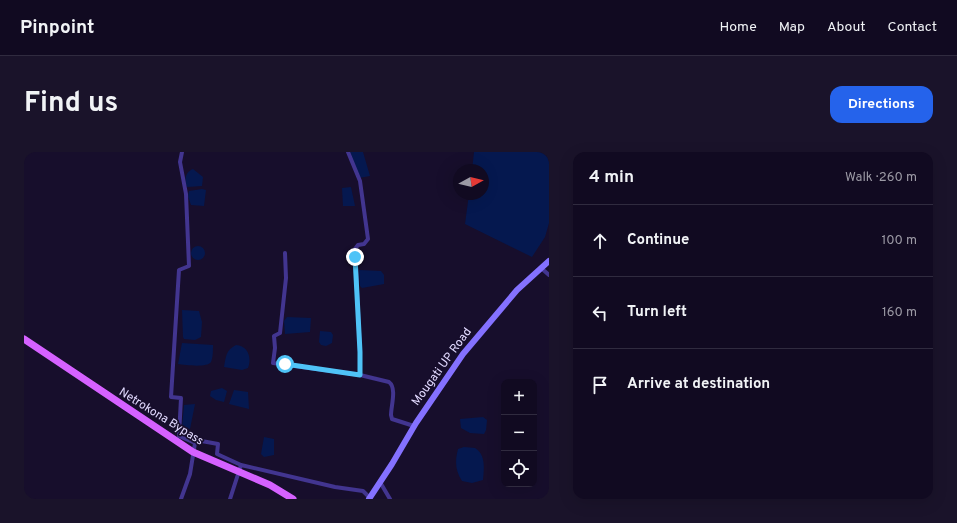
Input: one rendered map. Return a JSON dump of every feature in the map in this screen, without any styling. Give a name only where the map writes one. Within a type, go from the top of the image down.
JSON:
[{"type":"main road","name":"Netrokona Bypass","points":[[24,340],[193,452],[240,468],[293,499]]},
{"type":"street","points":[[182,152],[180,162],[186,194],[189,266],[179,270],[171,397],[181,398],[179,436],[195,443]]},
{"type":"street","points":[[348,152],[360,181],[368,239],[364,244],[358,245],[355,249],[360,375]]},
{"type":"street","points":[[285,253],[284,304],[280,332],[274,336],[275,348],[273,363],[360,375],[389,382],[392,384],[392,419],[414,426]]},
{"type":"street","name":"Mougati UP Road","points":[[369,498],[414,426],[462,354],[517,290],[549,261]]},
{"type":"street","points":[[541,268],[549,275]]},
{"type":"street","points":[[181,499],[190,474],[196,440],[218,444],[218,454],[240,468],[363,491],[369,498]]},
{"type":"street","points":[[230,499],[240,468]]},
{"type":"street","points":[[380,482],[390,499]]},
{"type":"shaded area","points":[[350,152],[363,152],[370,176],[359,178]]},
{"type":"shaded area","points":[[474,152],[549,152],[549,223],[545,237],[532,257],[465,224],[468,200],[489,200],[489,164],[473,164]]},
{"type":"shaded area","points":[[193,169],[203,177],[202,186],[187,187],[186,176],[190,170]]},
{"type":"shaded area","points":[[351,187],[355,206],[343,206],[342,188]]},
{"type":"shaded area","points":[[202,189],[206,190],[204,206],[191,205],[188,196],[189,191]]},
{"type":"shaded area","points":[[195,246],[201,246],[205,250],[205,256],[201,260],[195,260],[191,256],[191,250]]},
{"type":"shaded area","points":[[359,270],[381,271],[384,275],[384,284],[362,288],[360,286]]},
{"type":"shaded area","points":[[182,310],[199,311],[202,322],[201,337],[195,340],[184,339]]},
{"type":"shaded area","points":[[287,317],[311,318],[310,332],[285,334],[284,321]]},
{"type":"shaded area","points":[[320,331],[331,332],[333,335],[332,343],[326,346],[321,345],[319,342]]},
{"type":"shaded area","points":[[182,343],[213,345],[213,356],[211,362],[201,366],[178,364]]},
{"type":"shaded area","points":[[236,345],[244,347],[248,353],[250,360],[248,368],[242,370],[224,367],[228,351]]},
{"type":"shaded area","points":[[222,388],[227,391],[224,402],[216,400],[210,396],[211,391]]},
{"type":"shaded area","points":[[234,390],[248,392],[249,409],[229,404]]},
{"type":"shaded area","points":[[195,404],[190,429],[182,427],[184,405]]},
{"type":"shaded area","points":[[483,417],[487,420],[484,434],[470,433],[461,428],[460,419]]},
{"type":"shaded area","points":[[264,437],[274,439],[274,455],[264,457],[261,454]]},
{"type":"shaded area","points":[[464,447],[475,448],[481,454],[484,462],[483,480],[472,483],[462,481],[458,473],[456,458],[458,449]]},
{"type":"route","points":[[285,364],[360,375],[355,257]]}]
